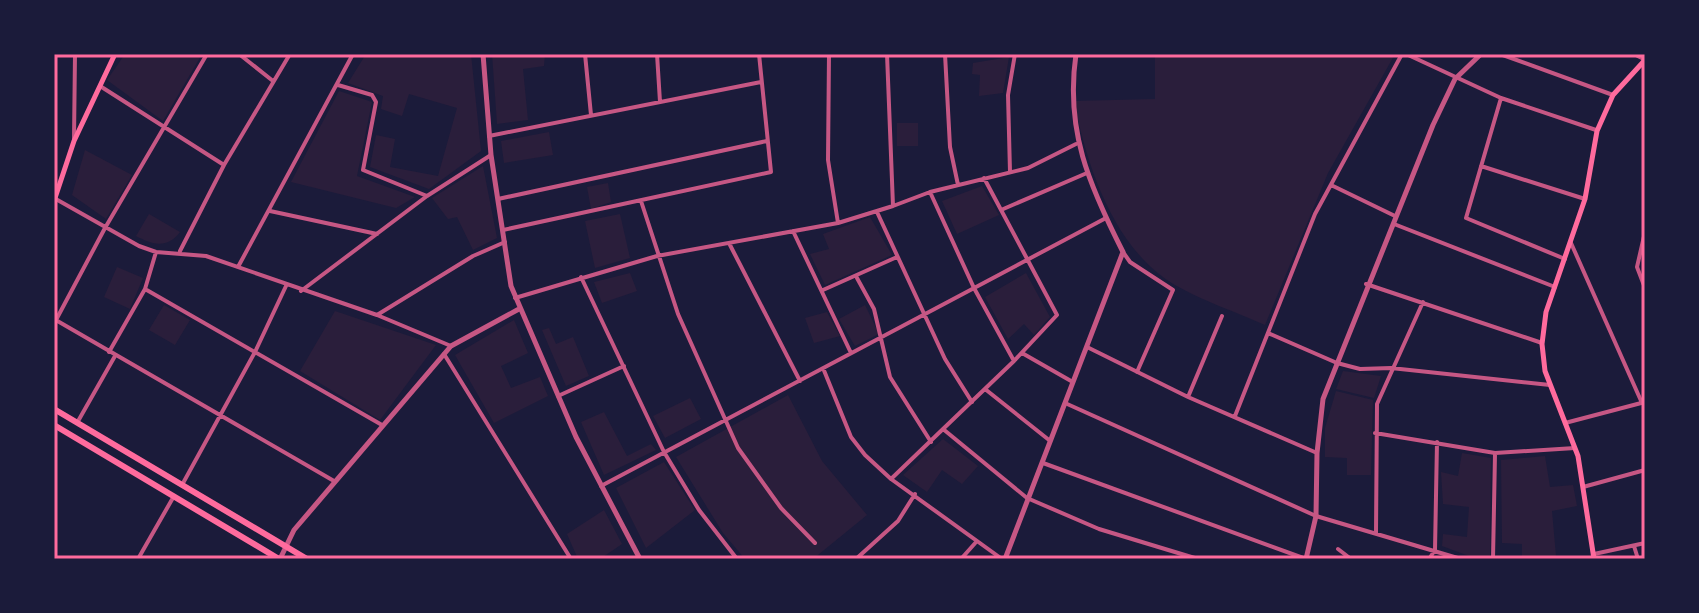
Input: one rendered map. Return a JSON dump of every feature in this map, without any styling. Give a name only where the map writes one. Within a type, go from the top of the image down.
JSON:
[{"type":"main road","points":[[55,199],[74,141],[98,84],[115,54]]},
{"type":"main road","points":[[1594,556],[1575,448],[1551,385],[1542,344],[1546,312],[1585,199],[1597,131],[1613,95],[1645,59]]},
{"type":"main road","points":[[54,409],[307,559]]},
{"type":"main road","points":[[54,427],[280,559]]},
{"type":"street","points":[[74,141],[71,118],[75,54]]},
{"type":"street","points":[[207,54],[163,126],[55,320],[334,481]]},
{"type":"street","points":[[239,54],[273,81]]},
{"type":"street","points":[[179,252],[224,165],[290,54]]},
{"type":"street","points":[[238,267],[353,54]]},
{"type":"street","points":[[483,54],[491,155],[515,298],[601,486],[640,559]]},
{"type":"street","points":[[585,54],[591,115]]},
{"type":"street","points":[[657,54],[660,102]]},
{"type":"street","points":[[503,230],[771,172],[759,54]]},
{"type":"street","points":[[829,54],[828,160],[838,223]]},
{"type":"street","points":[[887,54],[893,206]]},
{"type":"street","points":[[945,54],[950,147],[958,185]]},
{"type":"street","points":[[1010,172],[1008,95],[1015,54]]},
{"type":"street","points":[[1076,54],[1071,89],[1076,144],[1087,173],[1106,218],[1130,262],[1173,290],[1137,372]]},
{"type":"street","points":[[1235,416],[1315,214],[1404,54],[1501,98],[1597,131]]},
{"type":"street","points":[[1040,462],[1306,559],[1316,516],[1317,453],[1323,399],[1366,284],[1455,79],[1481,54]]},
{"type":"street","points":[[1500,54],[1613,95]]},
{"type":"street","points":[[1635,54],[1645,59]]},
{"type":"street","points":[[489,136],[761,82]]},
{"type":"street","points":[[98,84],[224,165]]},
{"type":"street","points":[[337,85],[372,95],[376,102],[363,170],[427,196]]},
{"type":"street","points":[[1501,98],[1466,218],[1565,259]]},
{"type":"street","points":[[498,199],[767,141]]},
{"type":"street","points":[[515,298],[657,256],[838,223],[930,192],[1028,168],[1076,144]]},
{"type":"street","points":[[301,291],[427,196],[491,155]]},
{"type":"street","points":[[1481,166],[1585,199]]},
{"type":"street","points":[[1001,210],[1087,173]]},
{"type":"street","points":[[891,479],[1014,361],[1057,315],[984,178]]},
{"type":"street","points":[[1331,185],[1393,220],[1555,287]]},
{"type":"street","points":[[930,192],[974,288],[1014,361]]},
{"type":"street","points":[[55,199],[105,228],[156,252],[179,252],[238,267],[377,315],[451,346]]},
{"type":"street","points":[[641,201],[678,314],[728,418],[738,448],[781,508],[815,543]]},
{"type":"street","points":[[268,211],[377,234]]},
{"type":"street","points":[[877,212],[945,359],[972,402]]},
{"type":"street","points":[[601,486],[1106,218]]},
{"type":"street","points":[[793,231],[851,353]]},
{"type":"street","points":[[1645,232],[1637,267],[1645,288]]},
{"type":"street","points":[[377,315],[473,256],[505,242]]},
{"type":"street","points":[[1565,423],[1644,402],[1571,243]]},
{"type":"street","points":[[730,245],[800,381]]},
{"type":"street","points":[[109,352],[145,289],[156,252]]},
{"type":"street","points":[[823,368],[851,437],[891,479],[1004,559],[1123,252]]},
{"type":"street","points":[[823,290],[857,278],[898,257]]},
{"type":"street","points":[[581,277],[664,452],[699,510],[737,559]]},
{"type":"street","points":[[857,278],[874,309],[890,377],[931,442]]},
{"type":"street","points":[[1366,284],[1542,344]]},
{"type":"street","points":[[182,485],[255,352],[286,286]]},
{"type":"street","points":[[145,289],[383,426]]},
{"type":"street","points":[[1376,533],[1377,404],[1423,302]]},
{"type":"street","points":[[280,559],[294,530],[451,346],[519,309]]},
{"type":"street","points":[[1188,397],[1222,316]]},
{"type":"street","points":[[1268,333],[1337,363],[1360,369],[1391,368],[1551,385]]},
{"type":"street","points":[[1084,346],[1188,397],[1317,453]]},
{"type":"street","points":[[1022,353],[1071,381]]},
{"type":"street","points":[[444,354],[571,559]]},
{"type":"street","points":[[77,423],[115,356]]},
{"type":"street","points":[[558,396],[624,366]]},
{"type":"street","points":[[985,389],[1049,440]]},
{"type":"street","points":[[1063,402],[1316,516],[1461,559]]},
{"type":"street","points":[[943,429],[1027,498],[1099,529],[1198,559]]},
{"type":"street","points":[[1375,433],[1495,453],[1575,448]]},
{"type":"street","points":[[1429,559],[1435,550],[1437,442]]},
{"type":"street","points":[[1493,559],[1495,453]]},
{"type":"street","points":[[1583,487],[1645,470]]},
{"type":"street","points":[[856,559],[898,521],[915,494]]},
{"type":"street","points":[[138,559],[174,496]]},
{"type":"street","points":[[961,559],[977,541]]},
{"type":"street","points":[[1594,556],[1645,543]]},
{"type":"street","points":[[1634,546],[1638,559]]},
{"type":"street","points":[[1338,549],[1351,559]]},
{"type":"shaded area","points":[[125,54],[202,54],[163,121],[107,80]]},
{"type":"shaded area","points":[[366,54],[471,54],[481,151],[429,189],[370,167],[376,135],[395,139],[390,167],[438,176],[457,108],[409,94],[402,116],[381,109],[383,96],[348,83]]},
{"type":"shaded area","points":[[492,54],[545,54],[544,66],[523,69],[528,120],[497,124]]},
{"type":"shaded area","points":[[1155,54],[1395,54],[1328,173],[1265,325],[1175,285],[1135,250],[1106,204],[1087,153],[1074,101],[1155,99]]},
{"type":"shaded area","points":[[1009,57],[1003,93],[979,96],[980,75],[972,74],[973,63]]},
{"type":"shaded area","points":[[339,91],[372,102],[357,176],[415,197],[396,208],[291,182]]},
{"type":"shaded area","points":[[897,123],[918,123],[918,146],[897,146]]},
{"type":"shaded area","points":[[549,132],[553,155],[504,163],[501,141]]},
{"type":"shaded area","points":[[85,150],[132,175],[106,219],[72,195]]},
{"type":"shaded area","points":[[483,166],[497,238],[473,250],[457,217],[448,219],[432,198]]},
{"type":"shaded area","points":[[608,183],[611,202],[591,209],[587,187]]},
{"type":"shaded area","points":[[982,186],[999,215],[957,234],[942,201]]},
{"type":"shaded area","points":[[149,214],[180,232],[170,241],[160,244],[136,236]]},
{"type":"shaded area","points":[[620,214],[630,258],[595,268],[585,221]]},
{"type":"shaded area","points":[[870,217],[892,255],[825,285],[810,254],[829,249],[823,234]]},
{"type":"shaded area","points":[[117,267],[143,278],[130,309],[104,297]]},
{"type":"shaded area","points":[[630,273],[637,291],[602,303],[594,282]]},
{"type":"shaded area","points":[[1026,273],[1050,317],[1034,335],[1024,324],[1008,339],[985,297]]},
{"type":"shaded area","points":[[164,305],[190,320],[175,345],[149,330]]},
{"type":"shaded area","points":[[865,305],[879,334],[855,346],[839,319]]},
{"type":"shaded area","points":[[335,311],[436,345],[380,420],[300,371]]},
{"type":"shaded area","points":[[827,312],[840,336],[814,343],[805,318]]},
{"type":"shaded area","points":[[514,320],[528,353],[501,366],[511,388],[540,377],[548,396],[494,423],[455,355]]},
{"type":"shaded area","points":[[549,328],[556,344],[573,337],[589,376],[566,386],[542,330]]},
{"type":"shaded area","points":[[1343,371],[1381,376],[1374,398],[1336,389]]},
{"type":"shaded area","points":[[1336,391],[1373,400],[1371,475],[1347,475],[1347,458],[1325,457],[1325,428]]},
{"type":"shaded area","points":[[788,395],[822,461],[867,515],[813,559],[745,559],[723,533],[676,457]]},
{"type":"shaded area","points":[[690,398],[701,419],[665,438],[653,416]]},
{"type":"shaded area","points":[[604,412],[627,456],[651,444],[656,450],[604,475],[581,422]]},
{"type":"shaded area","points":[[943,439],[978,466],[962,484],[942,470],[927,492],[903,475]]},
{"type":"shaded area","points":[[1462,453],[1491,458],[1490,559],[1477,559],[1442,546],[1443,534],[1467,537],[1469,507],[1443,504],[1441,472],[1458,476]]},
{"type":"shaded area","points":[[1545,456],[1550,487],[1573,485],[1577,506],[1552,511],[1556,556],[1562,559],[1522,559],[1522,544],[1502,543],[1501,460]]},
{"type":"shaded area","points":[[664,462],[695,510],[646,548],[616,488]]},
{"type":"shaded area","points":[[604,510],[622,544],[600,559],[578,559],[567,534]]}]
